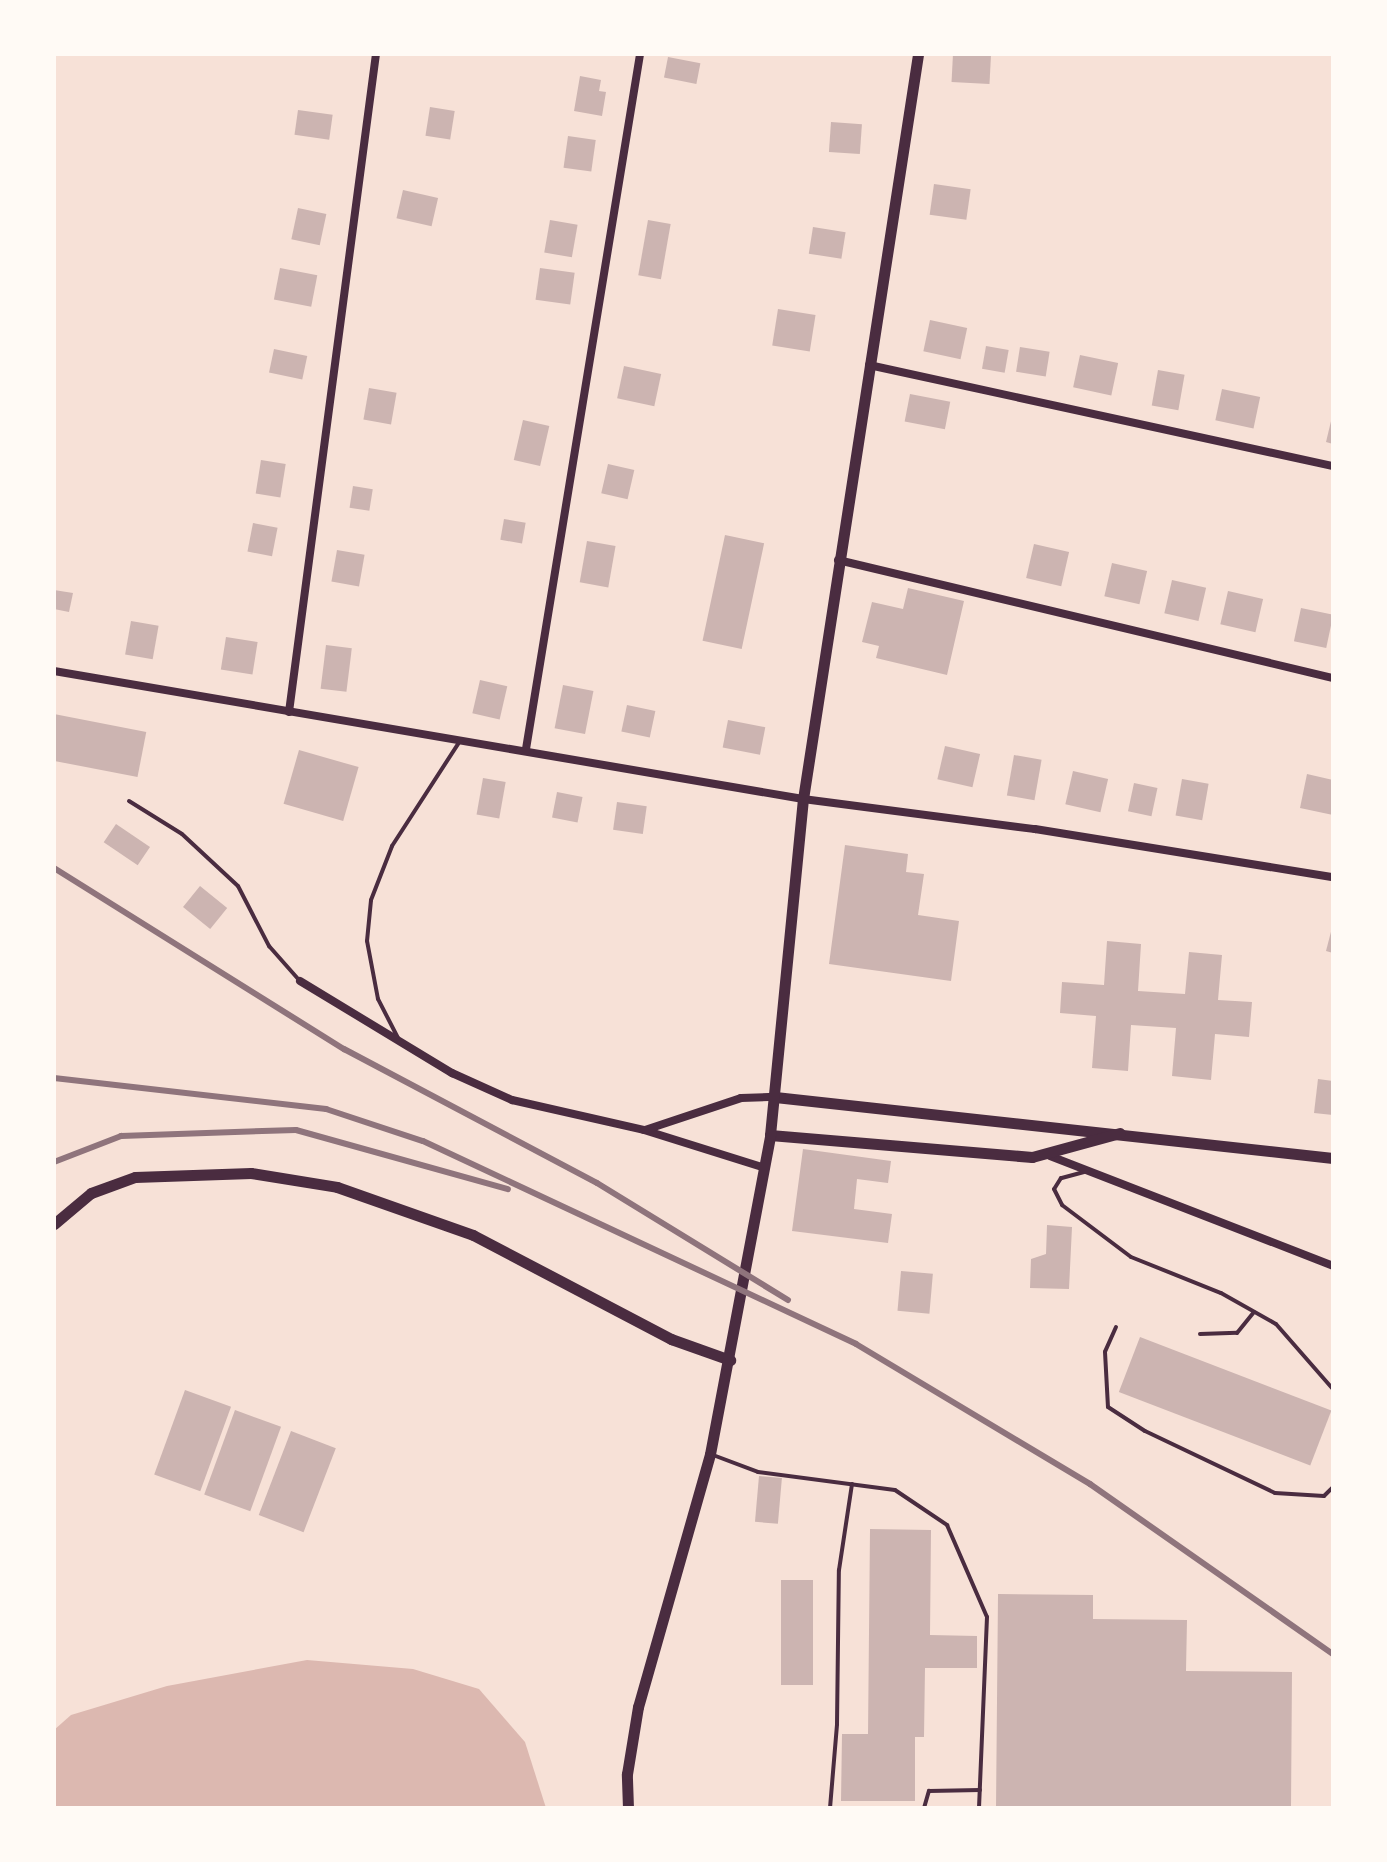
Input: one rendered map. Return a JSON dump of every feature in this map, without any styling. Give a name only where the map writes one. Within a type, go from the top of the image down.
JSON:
[{"type":"street","points":[[289,712],[376,54]]},
{"type":"street","points":[[526,749],[640,54]]},
{"type":"street","points":[[628,1808],[627,1774],[638,1707],[710,1454],[765,1168],[775,1097],[803,799],[918,54]]},
{"type":"street","points":[[869,365],[1333,466]]},
{"type":"street","points":[[838,560],[1333,678]]},
{"type":"street","points":[[54,671],[526,749],[803,799],[1035,829],[1333,877]]},
{"type":"street","points":[[300,981],[400,1043],[512,1100],[644,1130],[765,1168]]},
{"type":"street","points":[[644,1130],[741,1098],[775,1097],[1124,1132],[1333,1158]]},
{"type":"street","points":[[1050,1156],[1124,1132]]},
{"type":"street","points":[[770,1135],[1050,1156],[1333,1266]]},
{"type":"street","points":[[54,1224],[91,1193],[135,1177],[251,1173],[337,1187],[473,1235],[671,1339],[730,1360]]},
{"type":"lane","points":[[400,1043],[378,999],[367,941],[371,900],[392,846],[461,739]]},
{"type":"lane","points":[[129,801],[182,834],[238,886],[269,946],[300,981]]},
{"type":"lane","points":[[1086,1171],[1061,1178],[1054,1189],[1062,1205],[1131,1257],[1276,1324],[1333,1389]]},
{"type":"lane","points":[[1200,1334],[1237,1333],[1254,1312]]},
{"type":"lane","points":[[1116,1327],[1105,1352],[1108,1407],[1145,1431],[1275,1493],[1324,1496],[1333,1487]]},
{"type":"lane","points":[[710,1454],[758,1472],[895,1490],[947,1525],[987,1617],[979,1808]]},
{"type":"lane","points":[[830,1808],[837,1724],[839,1570],[852,1484]]},
{"type":"lane","points":[[924,1808],[929,1791],[980,1790]]},
{"type":"shaded area","points":[[307,1660],[413,1669],[479,1689],[525,1742],[546,1808],[54,1808],[54,1730],[71,1715],[167,1686]]},
{"type":"building","points":[[953,54],[991,56],[989,84],[952,82]]},
{"type":"building","points":[[668,57],[700,63],[696,84],[664,78]]},
{"type":"building","points":[[580,76],[601,80],[599,91],[606,92],[602,116],[574,111]]},
{"type":"building","points":[[430,107],[455,111],[450,140],[425,136]]},
{"type":"building","points":[[298,110],[333,115],[329,140],[295,135]]},
{"type":"building","points":[[831,122],[862,124],[860,154],[829,152]]},
{"type":"building","points":[[568,136],[596,140],[591,172],[564,168]]},
{"type":"building","points":[[934,184],[971,189],[966,220],[930,215]]},
{"type":"building","points":[[403,190],[438,198],[432,226],[396,218]]},
{"type":"building","points":[[298,208],[326,214],[320,245],[291,239]]},
{"type":"building","points":[[550,220],[578,225],[572,257],[544,252]]},
{"type":"building","points":[[648,220],[671,224],[661,279],[638,275]]},
{"type":"building","points":[[813,227],[846,232],[841,259],[809,254]]},
{"type":"building","points":[[280,268],[317,275],[311,307],[274,299]]},
{"type":"building","points":[[540,268],[575,273],[570,305],[536,300]]},
{"type":"building","points":[[778,309],[816,315],[810,351],[772,346]]},
{"type":"building","points":[[930,320],[967,328],[961,359],[923,351]]},
{"type":"building","points":[[986,346],[1009,350],[1005,373],[982,369]]},
{"type":"building","points":[[1020,347],[1050,352],[1046,376],[1016,372]]},
{"type":"building","points":[[274,349],[307,356],[302,380],[269,372]]},
{"type":"building","points":[[1080,355],[1118,363],[1111,395],[1073,387]]},
{"type":"building","points":[[624,366],[661,374],[654,406],[617,398]]},
{"type":"building","points":[[1158,370],[1185,375],[1178,410],[1152,405]]},
{"type":"building","points":[[369,388],[397,393],[391,424],[363,420]]},
{"type":"building","points":[[1222,389],[1260,397],[1253,428],[1215,420]]},
{"type":"building","points":[[910,394],[950,402],[945,429],[905,421]]},
{"type":"building","points":[[1333,418],[1333,444],[1326,442]]},
{"type":"building","points":[[523,420],[549,426],[540,466],[514,460]]},
{"type":"building","points":[[261,460],[286,464],[280,497],[256,494]]},
{"type":"building","points":[[608,464],[634,470],[628,499],[601,493]]},
{"type":"building","points":[[353,486],[373,489],[369,511],[350,508]]},
{"type":"building","points":[[504,519],[526,523],[522,544],[500,540]]},
{"type":"building","points":[[253,523],[278,528],[272,556],[247,551]]},
{"type":"building","points":[[725,535],[764,543],[742,649],[703,641]]},
{"type":"building","points":[[587,541],[616,546],[608,587],[580,582]]},
{"type":"building","points":[[1034,544],[1069,552],[1061,586],[1026,578]]},
{"type":"building","points":[[337,550],[365,555],[359,586],[331,582]]},
{"type":"building","points":[[1112,563],[1147,571],[1139,604],[1104,596]]},
{"type":"building","points":[[1172,580],[1206,588],[1198,621],[1164,613]]},
{"type":"building","points":[[908,588],[964,601],[947,675],[876,658],[879,646],[862,642],[872,602],[903,609]]},
{"type":"building","points":[[54,590],[73,593],[69,612],[54,609]]},
{"type":"building","points":[[1228,591],[1263,599],[1255,632],[1220,624]]},
{"type":"building","points":[[1301,608],[1333,615],[1326,648],[1294,641]]},
{"type":"building","points":[[131,621],[159,626],[153,659],[125,654]]},
{"type":"building","points":[[226,637],[258,642],[252,675],[221,670]]},
{"type":"building","points":[[326,645],[352,648],[346,692],[321,689]]},
{"type":"building","points":[[480,680],[507,686],[500,719],[472,713]]},
{"type":"building","points":[[563,685],[593,691],[585,734],[555,728]]},
{"type":"building","points":[[627,705],[655,711],[650,737],[621,731]]},
{"type":"building","points":[[54,714],[146,732],[137,777],[54,761]]},
{"type":"building","points":[[728,720],[765,727],[760,755],[723,747]]},
{"type":"building","points":[[945,746],[980,754],[972,787],[937,779]]},
{"type":"building","points":[[299,750],[359,767],[343,821],[284,804]]},
{"type":"building","points":[[1014,755],[1042,760],[1034,800],[1007,795]]},
{"type":"building","points":[[1073,771],[1108,779],[1100,812],[1065,804]]},
{"type":"building","points":[[1307,774],[1333,780],[1333,815],[1300,808]]},
{"type":"building","points":[[483,778],[506,782],[499,818],[477,814]]},
{"type":"building","points":[[1182,779],[1209,784],[1202,820],[1176,815]]},
{"type":"building","points":[[1134,783],[1157,788],[1151,816],[1128,811]]},
{"type":"building","points":[[557,792],[583,797],[578,822],[552,818]]},
{"type":"building","points":[[617,802],[647,806],[643,834],[613,830]]},
{"type":"building","points":[[116,824],[150,847],[138,865],[104,842]]},
{"type":"building","points":[[845,845],[908,854],[906,872],[924,874],[918,915],[959,921],[951,981],[829,964]]},
{"type":"building","points":[[200,886],[227,908],[210,929],[183,907]]},
{"type":"building","points":[[1333,924],[1333,953],[1326,951]]},
{"type":"building","points":[[1107,941],[1141,944],[1138,991],[1185,994],[1189,952],[1222,955],[1218,1000],[1252,1002],[1249,1037],[1215,1034],[1211,1080],[1172,1076],[1176,1028],[1131,1025],[1128,1071],[1092,1068],[1096,1016],[1060,1013],[1062,982],[1104,985]]},
{"type":"building","points":[[1318,1079],[1333,1081],[1333,1115],[1314,1113]]},
{"type":"building","points":[[803,1149],[891,1161],[888,1183],[857,1179],[854,1209],[892,1214],[888,1243],[792,1231]]},
{"type":"building","points":[[1047,1225],[1072,1227],[1069,1289],[1030,1288],[1031,1259],[1046,1254]]},
{"type":"building","points":[[901,1271],[933,1274],[929,1314],[898,1311]]},
{"type":"building","points":[[1140,1337],[1331,1410],[1310,1466],[1119,1392]]},
{"type":"building","points":[[185,1390],[231,1407],[200,1491],[154,1475]]},
{"type":"building","points":[[235,1410],[281,1427],[250,1511],[204,1495]]},
{"type":"building","points":[[291,1431],[336,1448],[304,1532],[259,1515]]},
{"type":"building","points":[[759,1476],[782,1478],[778,1524],[755,1522]]},
{"type":"building","points":[[870,1529],[931,1530],[930,1635],[977,1636],[977,1668],[925,1668],[924,1737],[915,1737],[915,1801],[841,1801],[842,1734],[868,1734]]},
{"type":"building","points":[[781,1580],[813,1580],[813,1685],[781,1685]]},
{"type":"building","points":[[998,1594],[1093,1595],[1093,1619],[1187,1620],[1186,1671],[1292,1672],[1291,1808],[996,1808]]},
{"type":"railway","points":[[54,868],[344,1049],[597,1183],[788,1300]]},
{"type":"railway","points":[[54,1078],[326,1109],[423,1141],[856,1344],[1090,1484],[1333,1654]]},
{"type":"railway","points":[[54,1162],[121,1136],[296,1130],[508,1189]]}]
